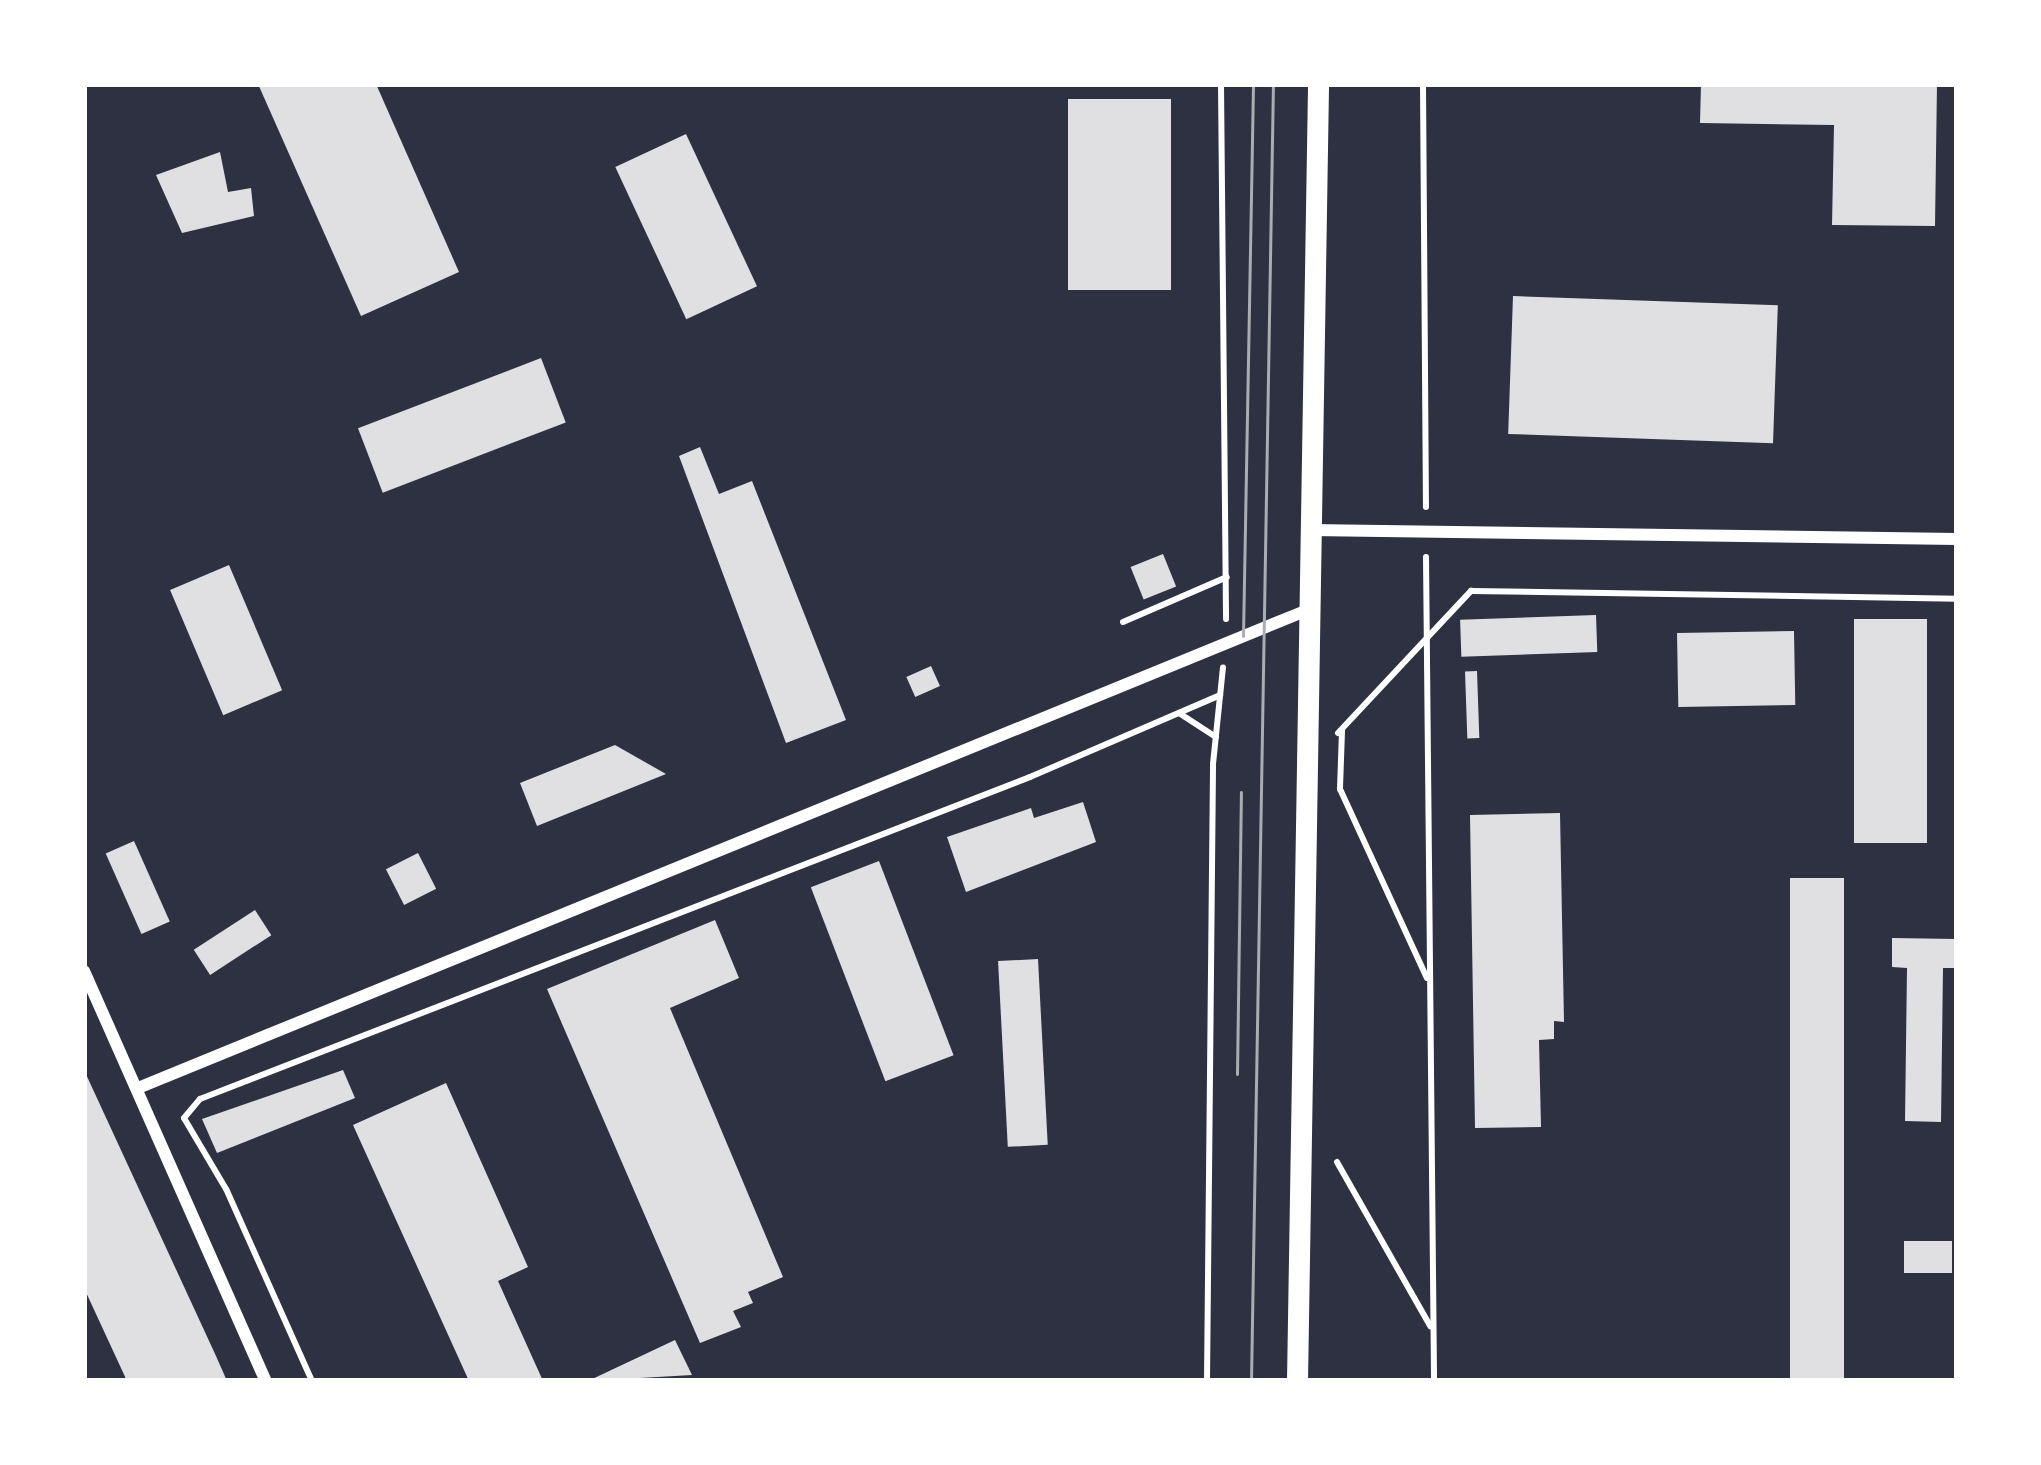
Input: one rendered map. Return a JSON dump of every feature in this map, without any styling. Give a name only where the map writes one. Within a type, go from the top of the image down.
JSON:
[{"type":"street","points":[[1297,1381],[1305,611],[1318,84]]},
{"type":"street","points":[[1310,530],[1957,539]]},
{"type":"street","points":[[138,1088],[1305,611]]},
{"type":"street","points":[[84,971],[266,1381]]},
{"type":"path","points":[[1123,622],[1227,577],[1221,84]]},
{"type":"path","points":[[1423,84],[1434,1381]]},
{"type":"path","points":[[1331,739],[1426,644],[1471,591],[1957,599]]},
{"type":"path","points":[[312,1381],[226,1189],[184,1118],[200,1099],[1220,695],[1207,1381]]},
{"type":"path","points":[[1179,713],[1216,738]]},
{"type":"path","points":[[1342,730],[1340,788],[1429,982]]},
{"type":"path","points":[[1337,1162],[1433,1331]]},
{"type":"building","points":[[258,84],[376,84],[459,272],[361,316]]},
{"type":"building","points":[[1701,84],[1937,84],[1935,226],[1832,225],[1834,125],[1700,123]]},
{"type":"building","points":[[1068,99],[1171,99],[1171,290],[1068,290]]},
{"type":"building","points":[[686,134],[757,286],[686,319],[615,167]]},
{"type":"building","points":[[220,152],[228,192],[251,188],[254,216],[182,233],[156,175]]},
{"type":"building","points":[[1513,296],[1778,305],[1773,443],[1508,434]]},
{"type":"building","points":[[541,358],[566,422],[383,493],[358,428]]},
{"type":"building","points":[[700,447],[719,494],[752,481],[846,720],[786,743],[679,456]]},
{"type":"building","points":[[1163,554],[1176,586],[1144,600],[1131,567]]},
{"type":"building","points":[[229,565],[282,690],[223,715],[170,590]]},
{"type":"building","points":[[1596,615],[1597,652],[1461,657],[1460,620]]},
{"type":"building","points":[[1854,619],[1927,619],[1927,843],[1854,843]]},
{"type":"building","points":[[1794,631],[1795,705],[1678,707],[1677,633]]},
{"type":"building","points":[[931,666],[940,686],[915,697],[906,677]]},
{"type":"building","points":[[1465,671],[1477,671],[1479,738],[1467,738]]},
{"type":"building","points":[[615,745],[666,774],[537,826],[520,783]]},
{"type":"building","points":[[1083,802],[1096,842],[966,892],[947,837],[1031,808],[1034,818]]},
{"type":"building","points":[[1560,813],[1564,1022],[1554,1021],[1554,1039],[1539,1040],[1541,1127],[1475,1128],[1470,815]]},
{"type":"building","points":[[134,841],[170,921],[141,934],[106,854]]},
{"type":"building","points":[[418,853],[436,889],[404,905],[386,869]]},
{"type":"building","points":[[879,861],[954,1055],[885,1081],[811,887]]},
{"type":"building","points":[[1790,878],[1844,878],[1844,1381],[1790,1381]]},
{"type":"building","points":[[255,910],[271,935],[210,975],[194,950]]},
{"type":"building","points":[[715,920],[739,978],[670,1008],[783,1277],[748,1292],[753,1303],[733,1311],[741,1327],[700,1343],[547,989]]},
{"type":"building","points":[[1892,938],[1956,939],[1955,968],[1943,968],[1941,1122],[1905,1121],[1907,968],[1892,967]]},
{"type":"building","points":[[1038,959],[1048,1145],[1008,1147],[998,961]]},
{"type":"building","points":[[84,1070],[227,1381],[127,1381],[84,1288]]},
{"type":"building","points":[[343,1070],[355,1098],[217,1153],[202,1119]]},
{"type":"building","points":[[446,1083],[528,1267],[498,1281],[543,1381],[469,1381],[353,1125]]},
{"type":"building","points":[[1904,1241],[1952,1241],[1952,1273],[1904,1273]]},
{"type":"building","points":[[675,1340],[692,1375],[588,1381]]},
{"type":"tram line","points":[[1243,636],[1253,84]]},
{"type":"tram line","points":[[1251,1381],[1273,84]]},
{"type":"tram line","points":[[1237,1074],[1241,792]]}]
